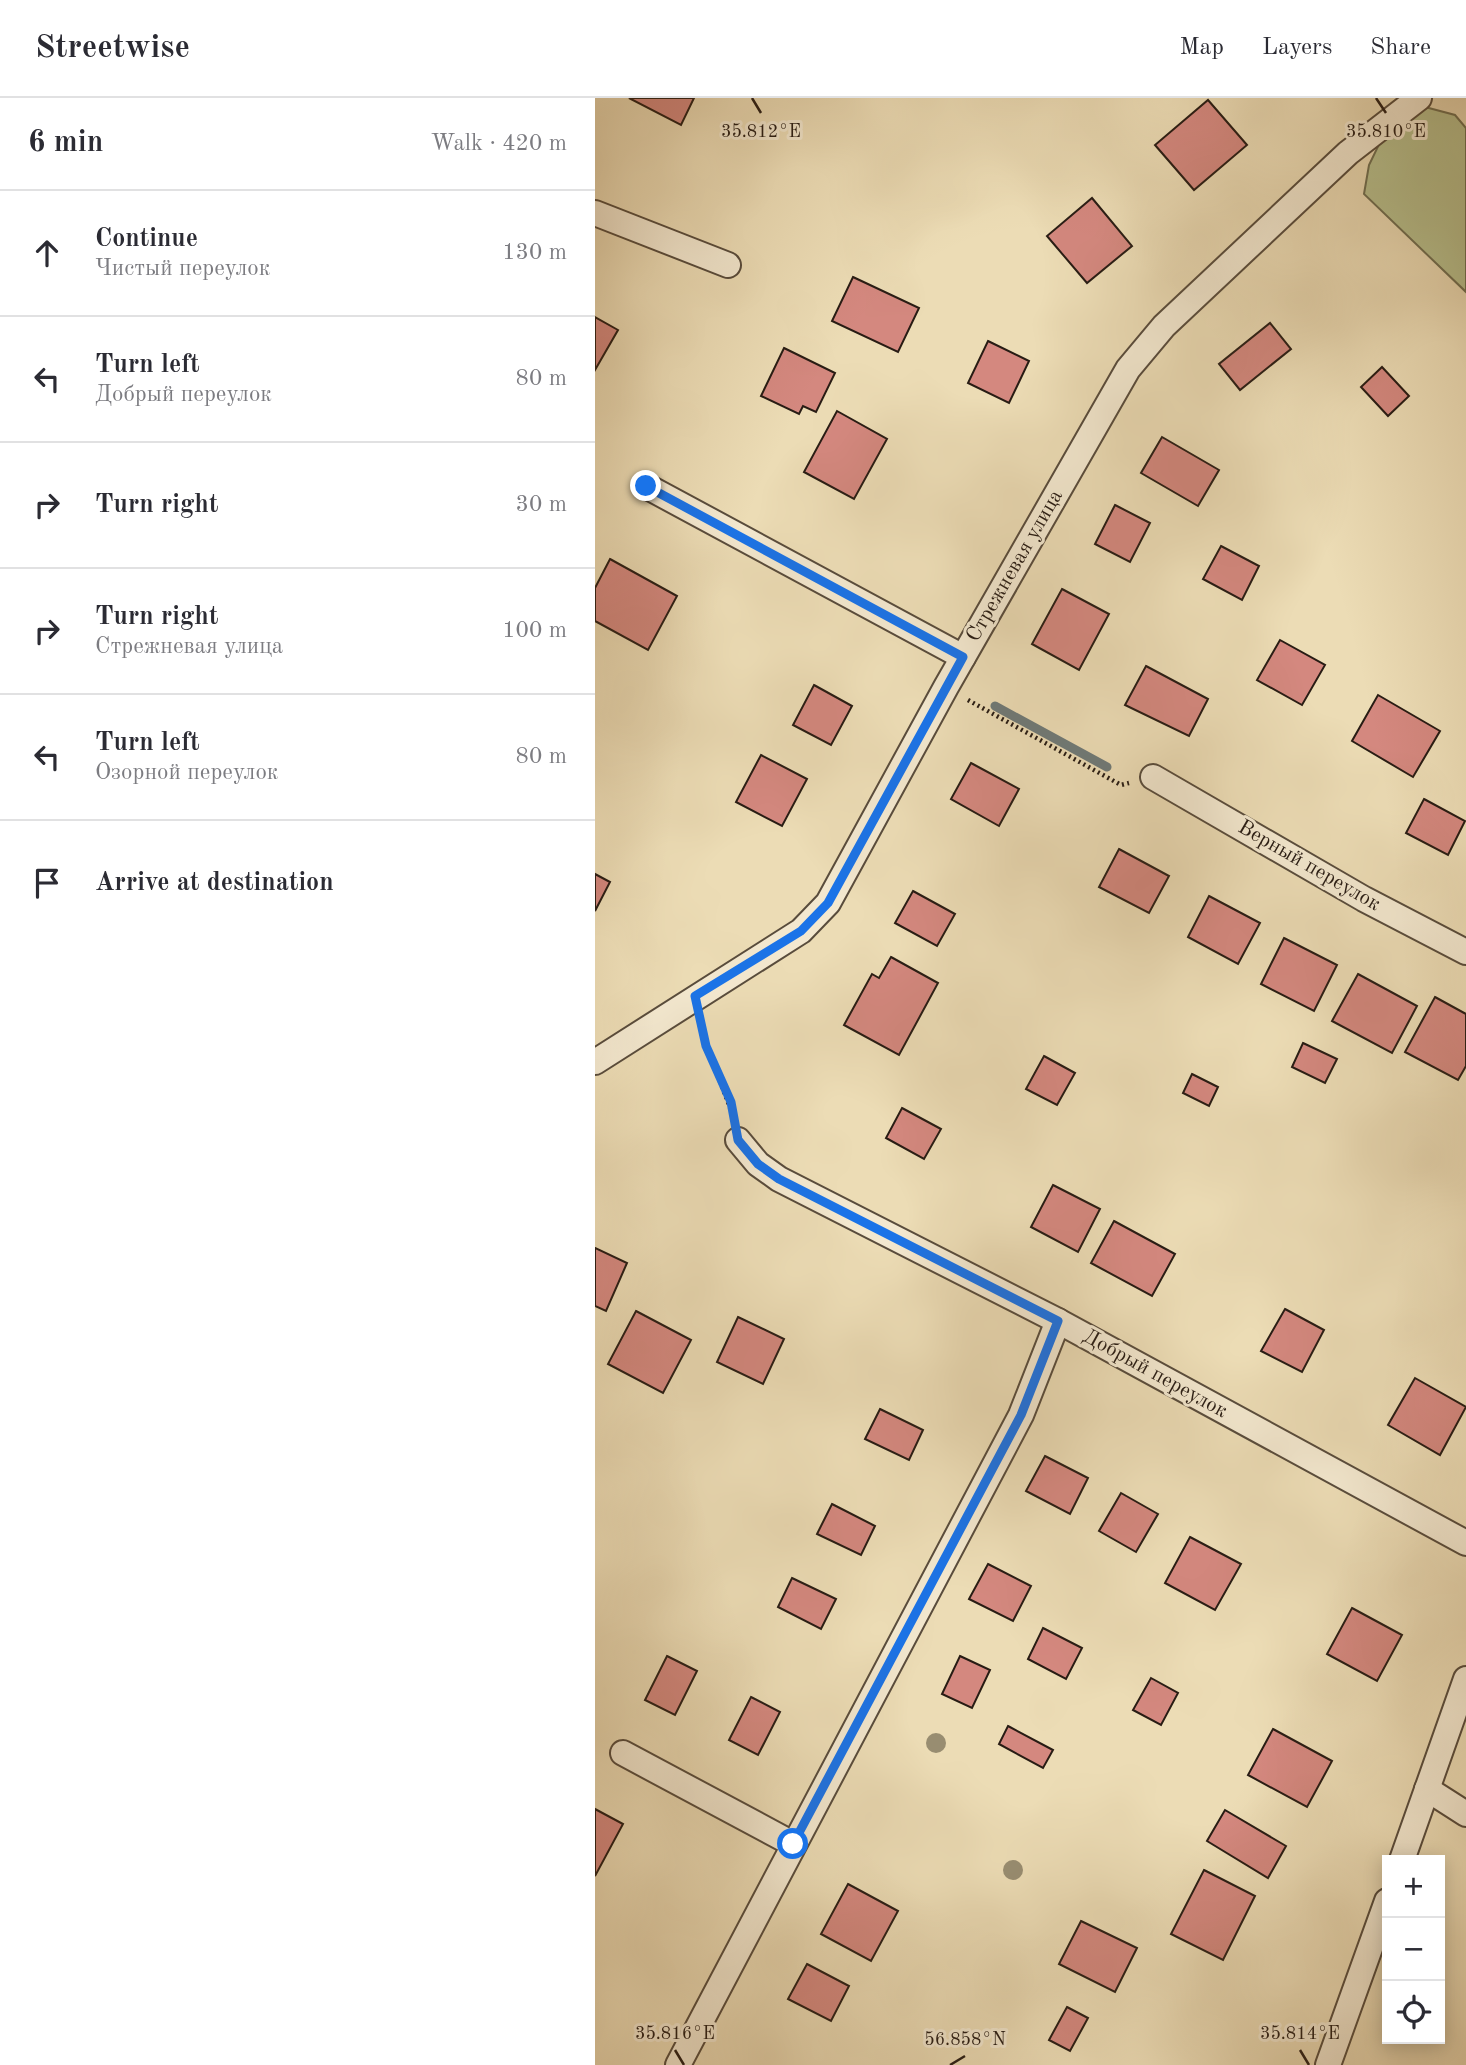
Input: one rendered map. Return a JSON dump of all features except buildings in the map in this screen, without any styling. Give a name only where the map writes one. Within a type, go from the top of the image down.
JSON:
[{"type":"street","name":"Стрежневая улица","points":[[595,1062],[801,931],[828,903],[963,657],[1128,369],[1143,349],[1348,153],[1406,102]]},
{"type":"street","points":[[595,213],[728,265]]},
{"type":"street","points":[[646,486],[963,657]]},
{"type":"street","name":"Верный переулок","points":[[1153,777],[1364,899],[1466,952]]},
{"type":"street","name":"Добрый переулок","points":[[738,1140],[758,1164],[779,1179],[1058,1321],[1466,1543]]},
{"type":"street","points":[[678,2065],[1021,1415],[1058,1321]]},
{"type":"street","points":[[1404,1855],[1466,1679]]},
{"type":"street","points":[[622,1753],[793,1844]]},
{"type":"street","points":[[1427,1789],[1466,1814]]},
{"type":"street","points":[[1328,2065],[1382,1915]]},
{"type":"path","points":[[946,688],[1121,785],[1153,777]]},
{"type":"path","points":[[695,996],[706,1046],[731,1102],[738,1140]]},
{"type":"green space","points":[[1425,107],[1455,115],[1466,128],[1466,292],[1364,194],[1369,165],[1386,130]]},
{"type":"waterway","points":[[995,706],[1107,767]]},
{"type":"route","points":[[646,486],[963,657],[828,903],[801,931],[695,996],[706,1046],[731,1102],[738,1140],[758,1164],[779,1179],[1058,1321],[1021,1415],[793,1844]]}]
